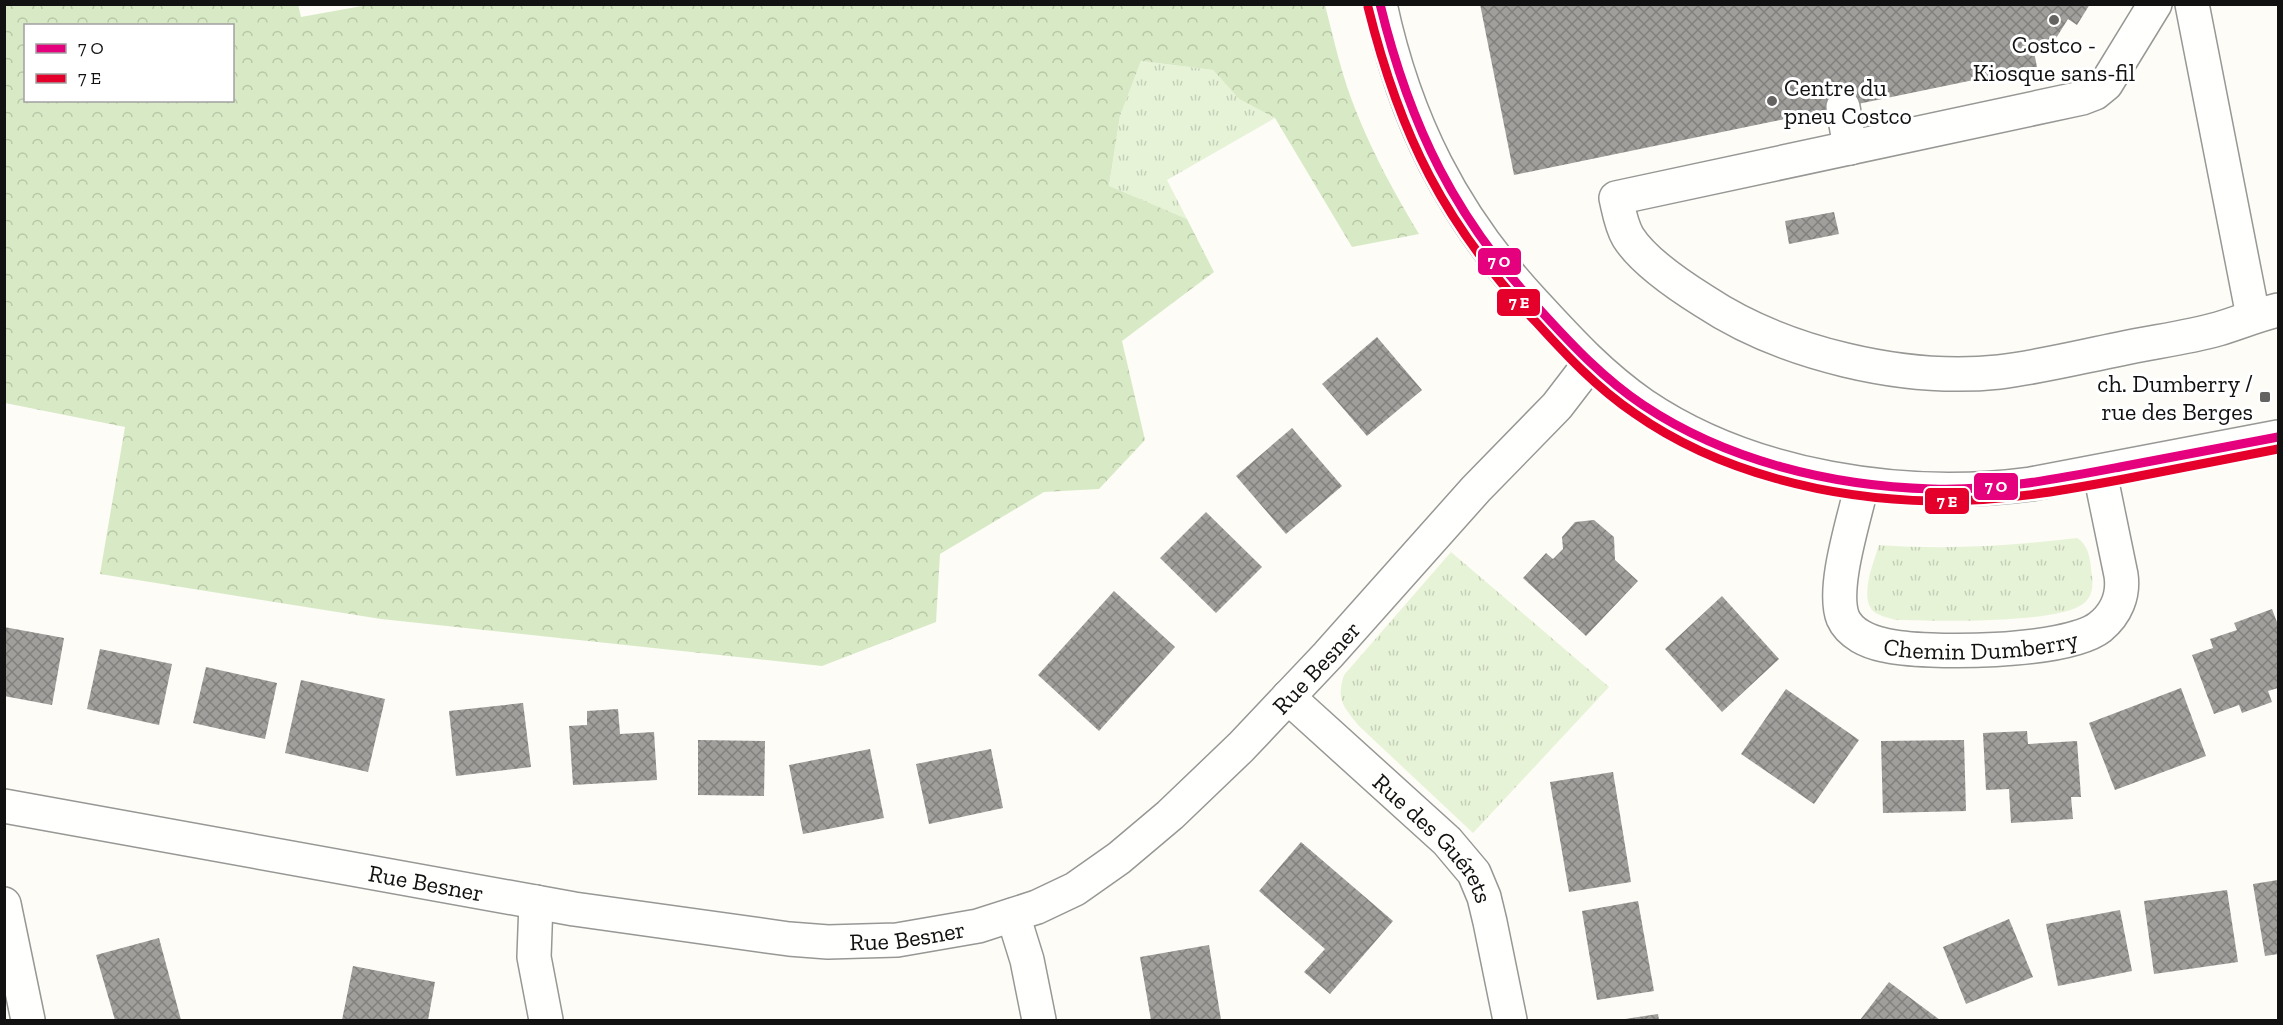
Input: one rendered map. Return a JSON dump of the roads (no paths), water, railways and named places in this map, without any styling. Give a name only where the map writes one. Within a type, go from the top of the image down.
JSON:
[{"type":"street","points":[[1380,4],[1393,56],[1413,114],[1432,158],[1467,220],[1511,279],[1590,363],[1645,406],[1674,422],[1724,446],[1800,472],[1862,484],[1927,490],[1996,489],[2100,473],[2278,437]]},
{"type":"street","points":[[2155,4],[2106,84],[2095,93],[2070,101],[1616,198],[1624,230],[1635,247],[1651,262],[1719,312],[1788,342],[1825,354],[1896,369],[1969,374],[2027,368],[2218,329],[2266,313],[2192,4]]},
{"type":"street","points":[[1843,107],[1850,148]]},
{"type":"street","name":"Rue Besner","points":[[4,806],[536,903],[789,939],[828,942],[897,940],[978,926],[1013,915],[1075,889],[1143,839],[1217,772],[1378,599],[1476,489],[1557,406],[1590,363]]},
{"type":"street","name":"Chemin Dumberry","points":[[1862,484],[1840,587],[1840,609],[1845,621],[1859,636],[1904,649],[1991,650],[2058,643],[2084,636],[2099,628],[2117,607],[2122,585],[2121,575],[2100,473]]},
{"type":"street","name":"Rue des Guérets","points":[[1288,697],[1448,841],[1468,864],[1484,897],[1510,1020]]},
{"type":"street","points":[[536,903],[534,957],[546,1020]]},
{"type":"street","points":[[4,904],[28,1020]]},
{"type":"street","points":[[1013,915],[1027,960],[1039,1020]]},
{"type":"place","name":"Costco - Kiosque sans-fil","points":[[2054,20]]},
{"type":"place","name":"Centre du pneu Costco","points":[[1772,101]]},
{"type":"place","name":"ch. Dumberry / rue des Berges","points":[[2265,397]]}]
